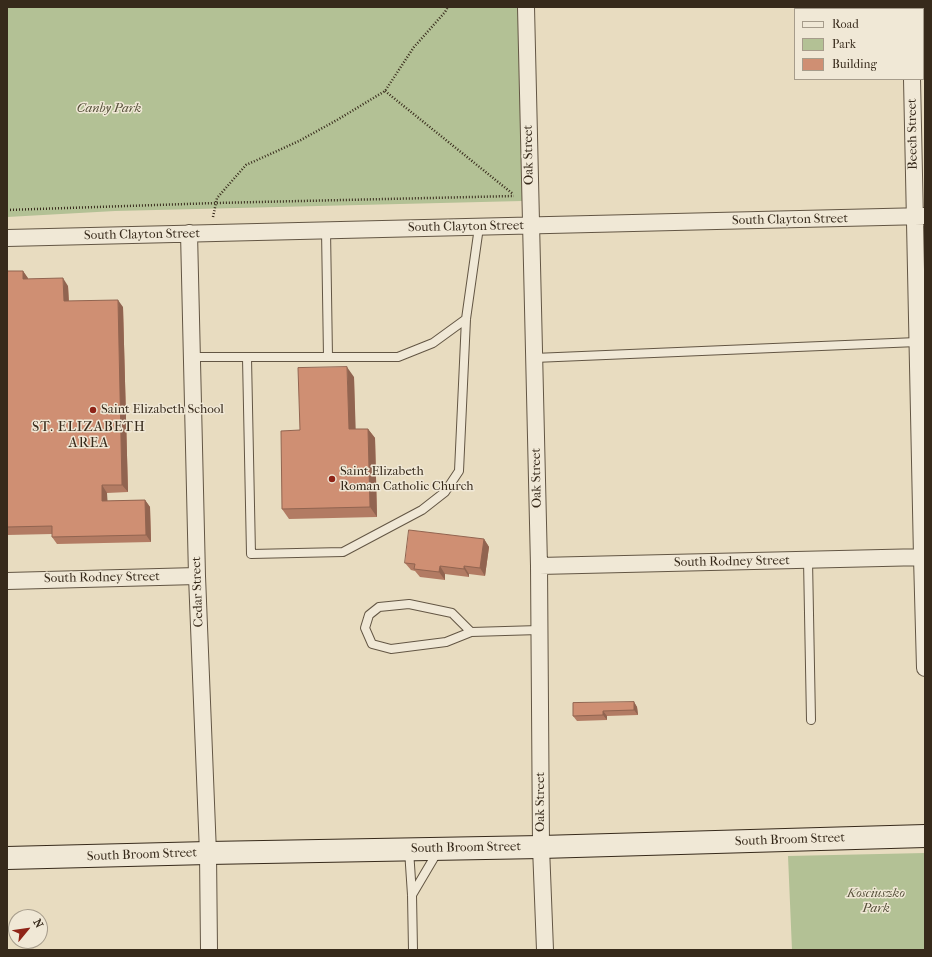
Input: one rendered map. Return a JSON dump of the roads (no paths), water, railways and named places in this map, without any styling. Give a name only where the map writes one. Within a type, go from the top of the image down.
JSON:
[{"type":"street","name":"Oak Street","points":[[526,7],[539,566],[541,847],[545,950]]},
{"type":"street","name":"Beech Street","points":[[912,80],[920,217],[917,342],[925,668]]},
{"type":"street","name":"South Clayton Street","points":[[7,238],[920,217]]},
{"type":"street","name":"Cedar Street","points":[[189,233],[197,576],[208,853],[209,950]]},
{"type":"street","name":"South Rodney Street","points":[[539,566],[923,557]]},
{"type":"street","name":"South Rodney Street","points":[[7,581],[197,576]]},
{"type":"street","name":"South Broom Street","points":[[7,858],[541,847],[925,836]]},
{"type":"lane","points":[[247,358],[251,554],[343,552],[422,510],[445,492],[459,471],[466,319],[479,227]]},
{"type":"lane","points":[[326,230],[328,357]]},
{"type":"lane","points":[[192,357],[398,357],[433,343],[466,319]]},
{"type":"lane","points":[[534,358],[917,342]]},
{"type":"lane","points":[[808,560],[811,720]]},
{"type":"lane","points":[[471,632],[452,613],[408,604],[379,606],[369,615],[365,628],[372,644],[391,649],[446,642],[471,632],[539,630]]},
{"type":"lane","points":[[409,849],[412,895],[412,950]]},
{"type":"lane","points":[[412,895],[440,849]]},
{"type":"place","name":"Saint Elizabeth School","points":[[93,410]]},
{"type":"place","name":"Saint Elizabeth Roman Catholic Church","points":[[332,479]]},
{"type":"district","name":"ST. ELIZABETH AREA","points":[[89,436]]},
{"type":"park label","name":"Canby Park","points":[[109,109]]},
{"type":"park label","name":"Kosciuszko Park","points":[[876,902]]}]
